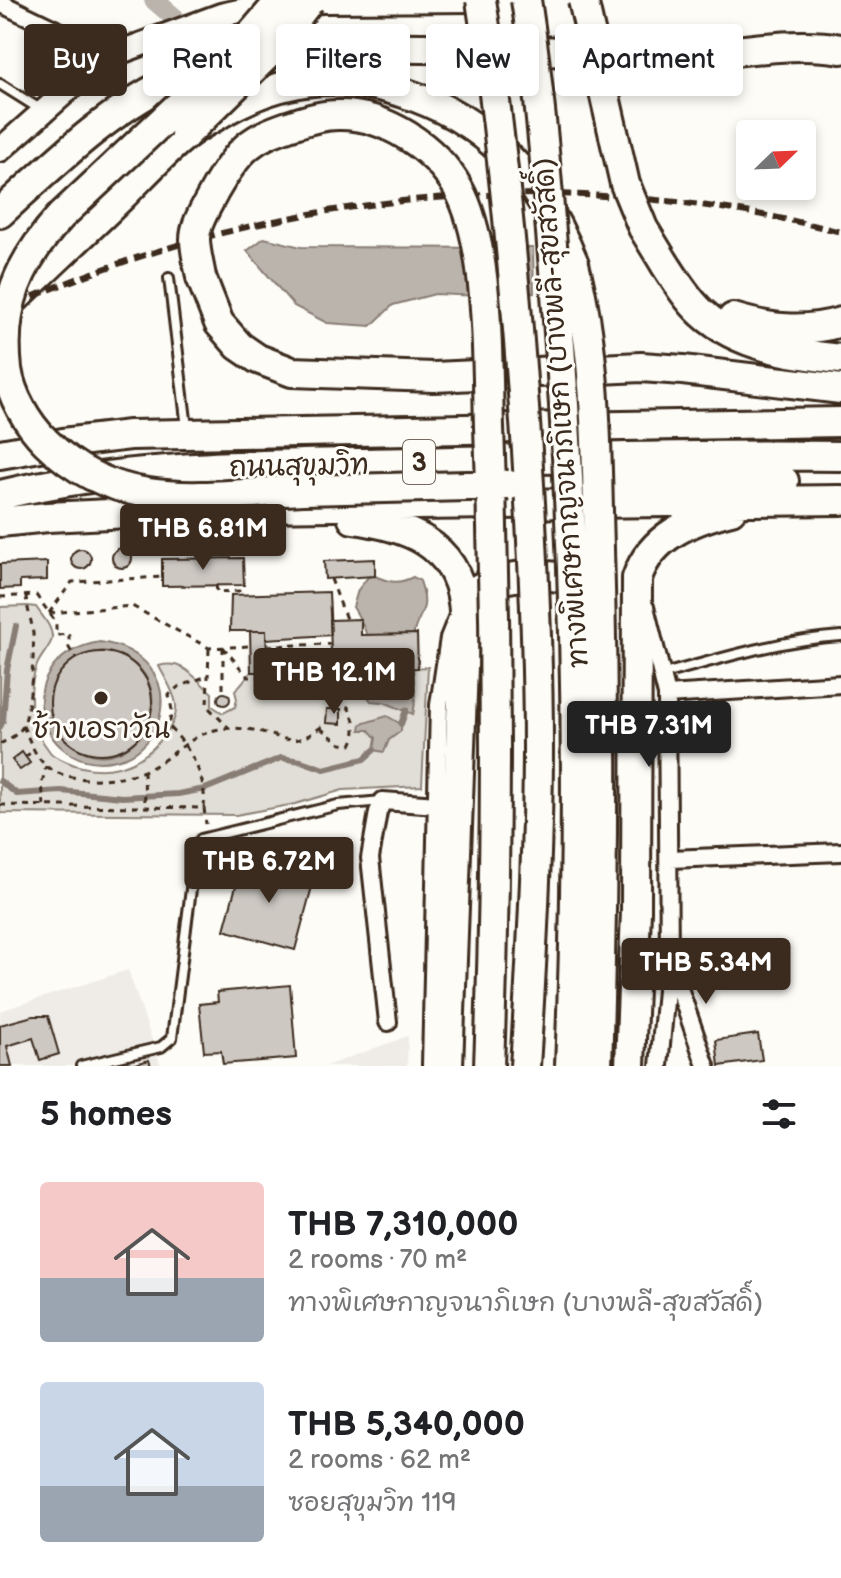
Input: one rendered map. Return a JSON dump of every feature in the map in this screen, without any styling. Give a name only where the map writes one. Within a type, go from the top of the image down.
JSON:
[{"type":"highway","points":[[0,313],[266,56],[310,0]]},
{"type":"highway","name":"ทางพิเศษกาญจนาภิเษก (บางพลี-สุขสวัสดิ์)","points":[[480,0],[508,212],[532,543],[538,760],[534,926],[525,1066]]},
{"type":"highway","name":"ทางพิเศษกาญจนาภิเษก (บางพลี-สุขสวัสดิ์)","points":[[526,0],[550,209],[573,534],[578,758],[570,1066]]},
{"type":"highway","points":[[583,0],[625,184],[643,228],[686,294],[720,327],[743,338],[773,348],[841,359]]},
{"type":"highway","points":[[271,2],[238,50],[34,245],[17,276],[5,315],[3,347],[9,379],[21,409],[38,434],[61,457],[89,476],[115,487],[156,496],[650,481],[841,481]]},
{"type":"highway","points":[[0,213],[87,136],[167,83],[241,57],[282,51],[409,47],[700,54],[770,47],[841,49]]},
{"type":"highway","points":[[185,135],[240,101],[275,87],[311,79],[375,84],[441,107],[473,125],[506,154],[529,180],[562,233],[583,299],[594,392],[603,779],[597,1066]]},
{"type":"highway","points":[[489,1066],[495,761],[493,526],[484,296],[471,221],[459,189],[442,163],[387,124],[339,115],[313,118],[267,133],[248,146],[231,166],[202,215],[195,236],[201,277],[219,323],[239,346],[258,359],[292,372],[434,377],[641,367],[841,389]]},
{"type":"highway","points":[[686,294],[734,318],[767,326],[805,329],[841,322]]},
{"type":"highway","name":"ถนนสุขุมวิท","points":[[0,454],[130,435],[841,422]]},
{"type":"highway","name":"ถนนสุขุมวิท","points":[[0,495],[108,474],[224,466],[841,456]]},
{"type":"highway","points":[[630,1066],[636,911],[637,578],[642,563],[651,551],[677,530],[718,513],[770,500]]},
{"type":"highway","points":[[0,522],[253,507],[841,500]]},
{"type":"highway","points":[[253,507],[372,522],[421,536],[449,564],[463,601],[448,1066]]},
{"type":"highway","points":[[463,601],[482,586],[510,577],[538,574],[586,583],[591,588],[592,949],[586,1066]]},
{"type":"main road","points":[[127,50],[221,15],[271,2],[480,0]]},
{"type":"main road","points":[[0,150],[60,96]]},
{"type":"street","points":[[6,3],[46,24]]},
{"type":"street","points":[[637,578],[667,695],[669,958],[659,1066]]},
{"type":"street","points":[[431,1066],[439,705],[449,638],[463,601]]},
{"type":"street","points":[[667,695],[841,684]]},
{"type":"street","points":[[388,1022],[370,858],[383,801],[437,805]]},
{"type":"street","points":[[670,859],[841,852]]},
{"type":"street","points":[[669,958],[706,1066]]},
{"type":"lane","points":[[0,84],[43,111]]},
{"type":"lane","points":[[169,278],[188,433]]},
{"type":"lane","points":[[664,674],[808,638],[841,636]]},
{"type":"lane","points":[[81,1066],[161,1047],[172,1038],[197,843],[208,835],[338,805],[383,801]]},
{"type":"path","points":[[49,613],[72,582],[162,577]]},
{"type":"path","points":[[331,579],[346,619]]},
{"type":"path","points":[[216,585],[217,592],[239,591],[239,595]]},
{"type":"path","points":[[8,589],[8,597]]},
{"type":"path","points":[[0,597],[36,595],[56,622],[56,635],[69,634],[69,648],[76,658]]},
{"type":"path","points":[[26,596],[34,653],[23,726],[34,750],[46,766],[72,776],[101,780],[125,777],[144,771],[211,731],[229,728],[260,731],[286,740],[304,738],[326,723]]},
{"type":"path","points":[[49,613],[132,606],[209,648],[250,646]]},
{"type":"path","points":[[267,646],[331,644]]},
{"type":"path","points":[[223,647],[223,694]]},
{"type":"path","points":[[223,647],[248,677],[318,677],[335,709]]},
{"type":"path","points":[[209,648],[207,706],[229,728]]},
{"type":"path","points":[[207,676],[178,687],[169,695],[172,710],[169,726],[185,744],[201,775],[208,835]]},
{"type":"path","points":[[320,728],[341,744],[351,745],[355,737],[355,725],[348,707],[330,701]]},
{"type":"path","points":[[0,744],[13,737],[23,726]]},
{"type":"path","points":[[25,757],[34,750]]},
{"type":"path","points":[[44,806],[42,783],[46,766]]},
{"type":"path","points":[[144,771],[145,807]]},
{"type":"path","points":[[0,805],[204,808]]},
{"type":"shaded area","points":[[264,238],[301,247],[533,248],[534,293],[501,297],[435,294],[393,305],[371,326],[327,323],[294,306],[247,251]]},
{"type":"shaded area","points":[[368,577],[394,582],[413,577],[420,581],[424,606],[413,636],[413,714],[384,702],[371,701],[365,692],[377,691],[375,669],[371,648],[353,607],[358,590]]},
{"type":"shaded area","points":[[0,607],[36,607],[51,630],[51,642],[37,665],[31,699],[38,732],[50,752],[59,758],[79,766],[106,769],[131,763],[153,748],[171,726],[176,710],[174,695],[159,666],[175,665],[188,671],[212,693],[212,706],[223,713],[235,707],[235,691],[251,672],[341,669],[341,692],[365,692],[371,701],[384,702],[413,714],[412,668],[428,667],[422,786],[343,790],[295,804],[236,815],[0,813]]},
{"type":"shaded area","points":[[100,642],[129,651],[150,668],[161,692],[161,707],[153,734],[136,752],[126,757],[96,762],[72,754],[54,739],[43,718],[42,694],[50,672],[69,653]],"holes":[[[103,651],[132,662],[147,680],[152,701],[148,722],[136,740],[118,752],[97,755],[74,746],[60,734],[52,718],[52,692],[61,672],[79,658]]]},
{"type":"shaded area","points":[[387,716],[401,724],[401,731],[389,740],[384,752],[374,750],[376,738],[369,730],[360,730],[361,724]]},
{"type":"shaded area","points":[[128,970],[161,1066],[0,1066],[0,1011]]},
{"type":"shaded area","points":[[408,1036],[407,1066],[326,1066]]},
{"type":"building","points":[[122,548],[129,551],[132,558],[129,565],[122,568],[115,565],[112,558],[115,551]]},
{"type":"building","points":[[81,549],[88,552],[91,559],[88,566],[81,569],[74,566],[71,559],[74,552]]},
{"type":"building","points":[[243,558],[244,585],[162,586],[162,559]]},
{"type":"building","points":[[375,559],[375,576],[325,579],[324,561]]},
{"type":"building","points":[[47,562],[47,580],[20,581],[20,588],[0,589],[0,564]]},
{"type":"building","points":[[329,592],[331,635],[266,639],[266,631],[230,631],[231,595]]},
{"type":"building","points":[[361,619],[361,635],[417,634],[418,668],[251,672],[250,631],[266,631],[267,656],[331,655],[330,620]]},
{"type":"building","name":"ช้างเอราวัณ","points":[[101,652],[121,655],[144,674],[149,683],[152,703],[149,723],[130,746],[121,751],[101,754],[81,751],[58,732],[53,723],[50,703],[53,683],[72,660],[81,655]]},
{"type":"building","points":[[341,669],[376,669],[377,692],[341,692]]},
{"type":"building","points":[[224,693],[230,699],[224,705],[218,699]]},
{"type":"building","points":[[327,709],[341,709],[341,724],[326,723]]},
{"type":"building","points":[[22,752],[30,763],[20,770],[12,760]]},
{"type":"building","points":[[243,860],[314,879],[295,950],[224,930]]},
{"type":"building","points":[[290,985],[296,1058],[223,1064],[221,1051],[204,1052],[199,1004],[218,1002],[217,992]]},
{"type":"building","points":[[33,1016],[48,1016],[59,1054],[40,1060],[33,1038],[7,1046],[12,1066],[0,1066],[0,1025]]},
{"type":"building","points":[[758,1034],[762,1060],[719,1066],[716,1040]]},
{"type":"building","points":[[149,1060],[151,1066],[129,1066]]},
{"type":"waterway","points":[[154,0],[175,18]]},
{"type":"waterway","points":[[0,727],[16,626]]},
{"type":"waterway","points":[[401,724],[406,710]]},
{"type":"waterway","points":[[0,781],[17,794],[61,791],[122,797],[178,794],[205,789],[281,758],[324,769],[364,759],[374,750]]},
{"type":"railway","points":[[0,311],[100,270],[203,238],[308,215],[414,200],[521,194],[628,198],[735,210],[841,232]]},
{"type":"place","name":"ช้างเอราวัณ","points":[[101,698]]}]
